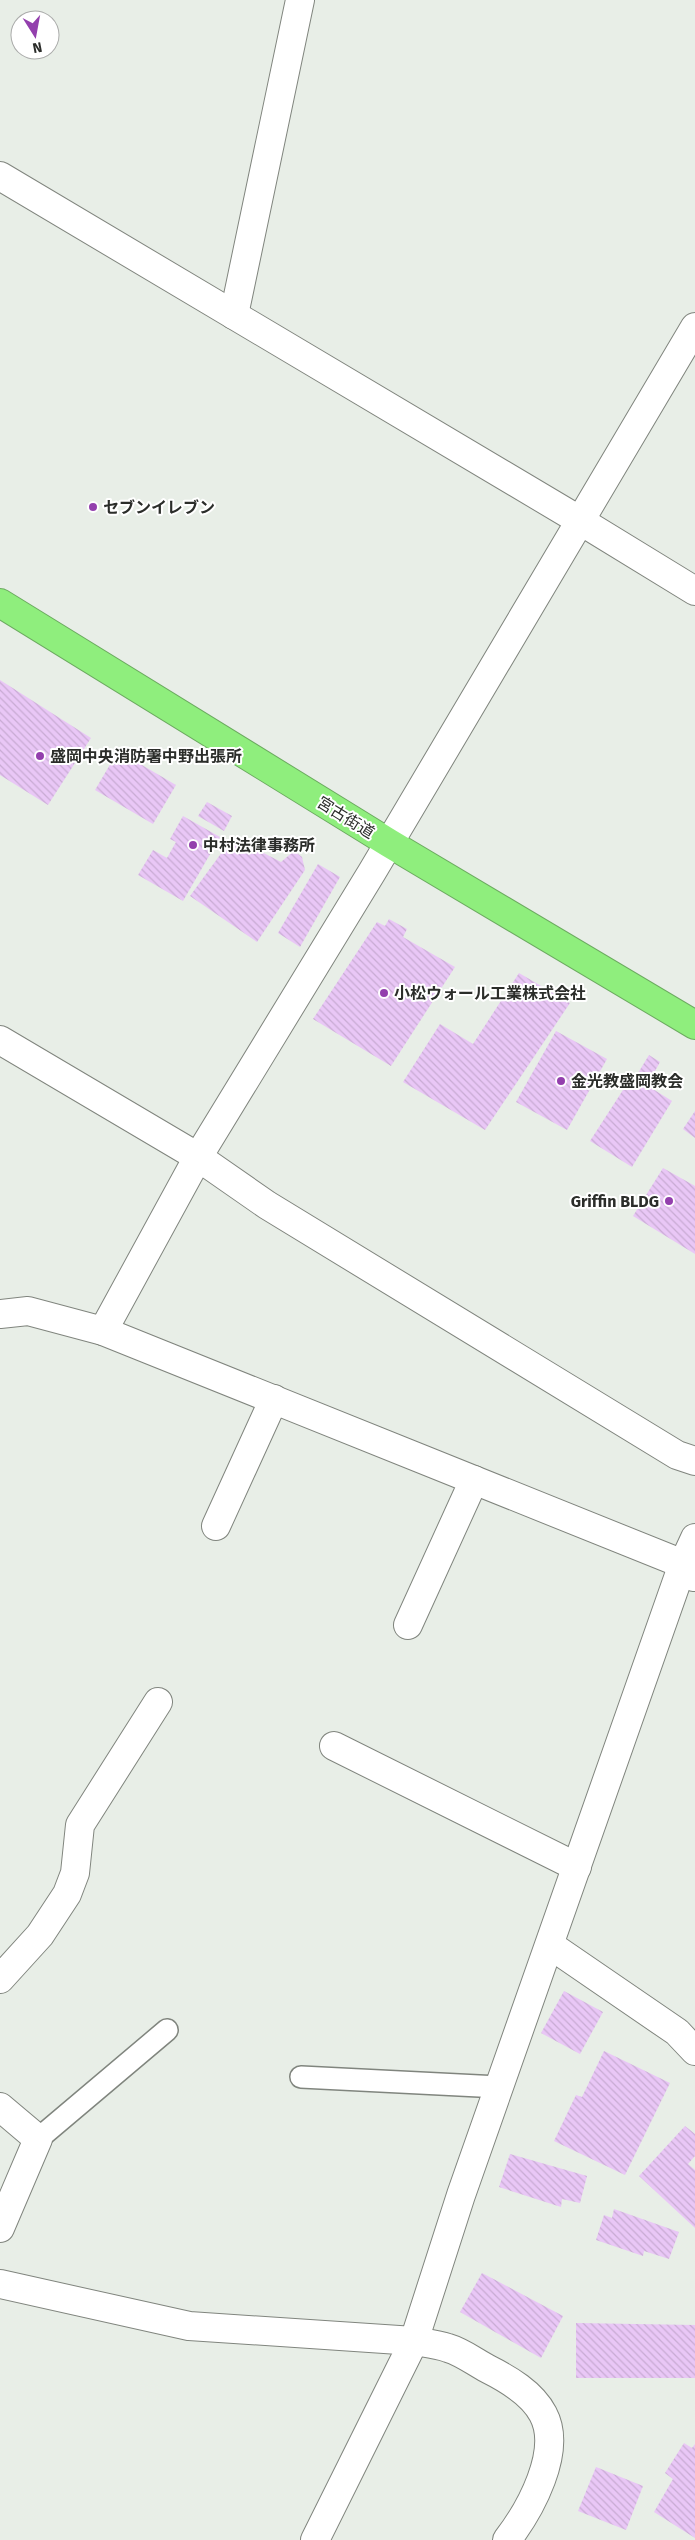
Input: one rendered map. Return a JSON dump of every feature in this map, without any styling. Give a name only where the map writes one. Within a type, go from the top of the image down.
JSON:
[{"type":"highway","name":"宮古街道","points":[[0,603],[388,843],[695,1025]]},
{"type":"street","points":[[234,315],[300,0]]},
{"type":"street","points":[[0,176],[695,591]]},
{"type":"street","points":[[103,1331],[198,1157],[388,843],[695,327]]},
{"type":"street","points":[[0,1040],[198,1157],[267,1205],[677,1455],[695,1461]]},
{"type":"street","points":[[0,1314],[28,1311],[103,1331],[474,1480],[689,1571]]},
{"type":"street","points":[[216,1526],[274,1400]]},
{"type":"street","points":[[408,1625],[474,1480]]},
{"type":"street","points":[[315,2540],[414,2341],[461,2195],[577,1867],[689,1571],[695,1538]]},
{"type":"street","points":[[0,1979],[40,1935],[67,1894],[75,1873],[80,1825],[158,1702]]},
{"type":"street","points":[[334,1746],[577,1867]]},
{"type":"street","points":[[550,1945],[677,2032],[695,2051]]},
{"type":"street","points":[[0,2107],[38,2139],[0,2228]]},
{"type":"street","points":[[0,2284],[188,2326],[414,2341],[448,2348],[517,2384],[544,2414],[549,2438],[546,2469],[534,2496],[508,2540]]},
{"type":"lane","points":[[38,2139],[167,2030]]},
{"type":"lane","points":[[301,2077],[499,2087]]},
{"type":"building","name":"盛岡中央消防署中野出張所","points":[[0,680],[91,738],[48,805],[0,775]]},
{"type":"building","points":[[118,751],[176,785],[153,824],[95,790]]},
{"type":"building","points":[[207,802],[232,816],[224,831],[198,816]]},
{"type":"building","points":[[183,816],[220,837],[183,901],[138,875],[153,850],[167,858],[176,842],[170,839]]},
{"type":"building","points":[[233,837],[281,862],[294,851],[302,857],[305,870],[257,942],[190,896]]},
{"type":"building","points":[[318,864],[340,877],[300,947],[278,933]]},
{"type":"building","name":"小松ウォール工業株式会社","points":[[389,919],[407,929],[403,937],[455,967],[391,1066],[313,1019],[377,922],[385,926]]},
{"type":"building","points":[[519,973],[570,1003],[485,1130],[403,1082],[440,1024],[473,1044]]},
{"type":"building","name":"金光教盛岡教会","points":[[556,1031],[607,1059],[567,1130],[516,1102]]},
{"type":"building","points":[[649,1055],[660,1062],[650,1080],[638,1073]]},
{"type":"building","points":[[632,1076],[672,1101],[632,1167],[590,1141]]},
{"type":"building","points":[[695,1111],[695,1138],[683,1129]]},
{"type":"building","name":"Griffin BLDG","points":[[663,1168],[695,1186],[695,1254],[633,1216]]},
{"type":"building","points":[[564,1991],[603,2012],[580,2054],[541,2033]]},
{"type":"building","points":[[604,2051],[670,2083],[625,2175],[554,2141],[576,2095],[582,2097]]},
{"type":"building","points":[[685,2126],[695,2134],[695,2156],[688,2164],[695,2170],[695,2228],[639,2176]]},
{"type":"building","points":[[510,2154],[587,2176],[580,2203],[562,2199],[561,2207],[499,2187]]},
{"type":"building","points":[[614,2209],[679,2232],[669,2259],[644,2251],[643,2256],[596,2240],[604,2215],[612,2218]]},
{"type":"building","points":[[482,2273],[563,2316],[541,2358],[460,2312]]},
{"type":"building","points":[[576,2323],[695,2325],[695,2378],[576,2378]]},
{"type":"building","points":[[684,2443],[692,2448],[695,2444],[695,2538],[654,2512],[673,2479],[665,2473]]},
{"type":"building","points":[[596,2467],[643,2486],[626,2530],[578,2511]]},
{"type":"place","name":"セブンイレブン","points":[[93,507]]},
{"type":"place","name":"盛岡中央消防署中野出張所","points":[[40,756]]},
{"type":"place","name":"中村法律事務所","points":[[193,845]]},
{"type":"place","name":"小松ウォール工業株式会社","points":[[384,993]]},
{"type":"place","name":"金光教盛岡教会","points":[[561,1081]]},
{"type":"place","name":"Griffin BLDG","points":[[669,1201]]}]
